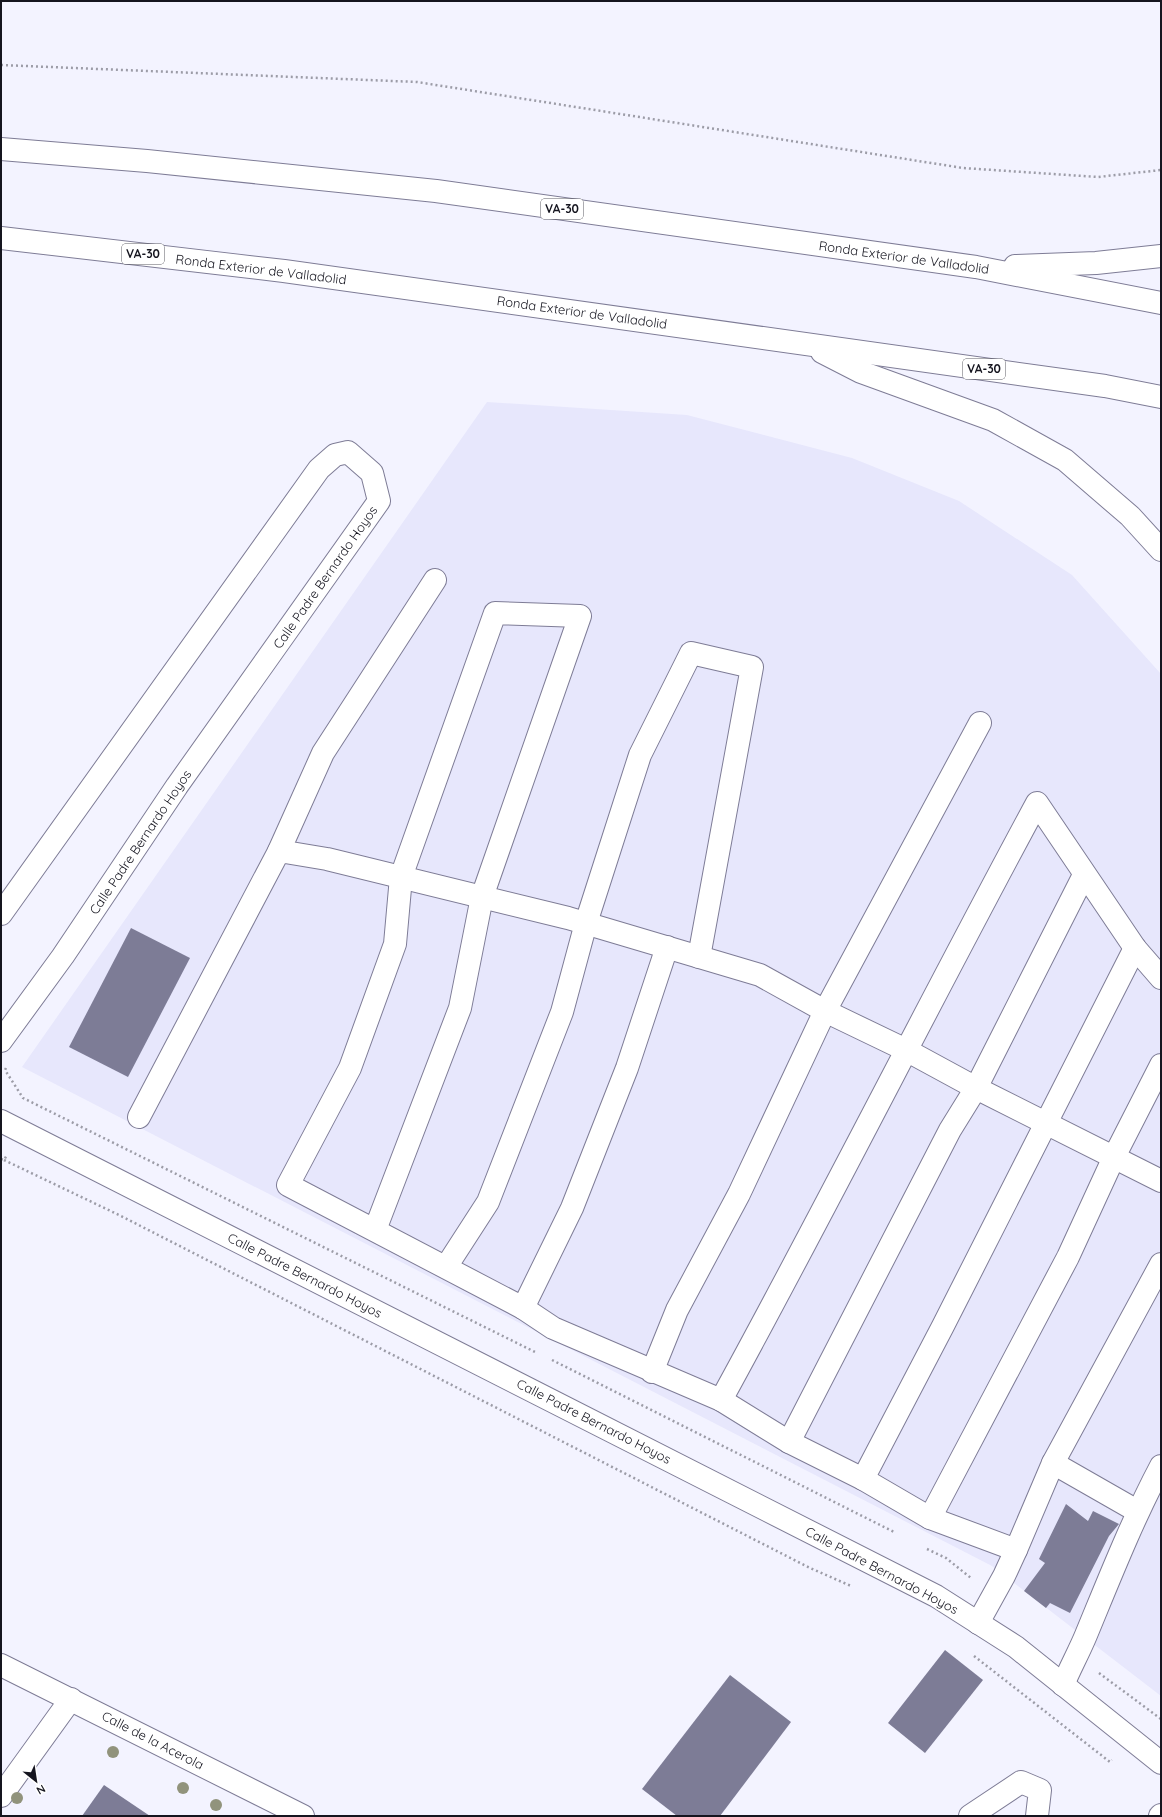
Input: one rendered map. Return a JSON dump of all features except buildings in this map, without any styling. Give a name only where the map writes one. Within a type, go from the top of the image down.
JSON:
[{"type":"main road","name":"Ronda Exterior de Valladolid","points":[[1,149],[147,161],[436,191],[976,267],[1161,303]]},
{"type":"main road","name":"Ronda Exterior de Valladolid","points":[[1,238],[284,271],[1105,386],[1161,397]]},
{"type":"main road","points":[[976,267],[1096,263],[1161,256]]},
{"type":"main road","points":[[806,344],[861,372],[993,420],[1065,460],[1130,516],[1161,550]]},
{"type":"main road","name":"Calle Padre Bernardo Hoyos","points":[[1,914],[319,469],[335,455],[348,452],[372,473],[379,501],[177,786],[63,956],[2,1039]]},
{"type":"main road","points":[[139,1117],[279,851],[323,753],[435,580]]},
{"type":"main road","points":[[375,1230],[460,1008],[482,897],[580,616],[494,613],[401,877],[395,944],[350,1068],[288,1185],[523,1308],[553,1328],[652,1372],[721,1400],[789,1442],[863,1479],[930,1518],[1016,1550]]},
{"type":"main road","points":[[446,1268],[488,1202],[562,1012],[586,923],[640,755],[691,653],[752,667],[699,957]]},
{"type":"main road","points":[[652,1372],[677,1310],[739,1194],[825,1011],[980,723]]},
{"type":"main road","points":[[721,1400],[786,1281],[1037,803],[1084,875],[1135,948],[1161,978]]},
{"type":"main road","points":[[279,851],[327,858],[586,923],[760,975],[825,1011],[906,1050],[976,1088],[1161,1181]]},
{"type":"main road","points":[[789,1442],[950,1130],[976,1088],[1084,875]]},
{"type":"main road","points":[[523,1308],[572,1208],[627,1068],[667,947]]},
{"type":"main road","points":[[863,1479],[1135,948]]},
{"type":"main road","points":[[930,1518],[1068,1257],[1114,1157],[1161,1065]]},
{"type":"main road","name":"Calle Padre Bernardo Hoyos","points":[[1,1121],[936,1596],[1016,1647],[1161,1763]]},
{"type":"main road","points":[[978,1623],[1016,1550],[1053,1463],[1161,1264]]},
{"type":"main road","points":[[1053,1463],[1137,1511]]},
{"type":"main road","points":[[1063,1685],[1085,1638],[1137,1511],[1161,1466]]},
{"type":"main road","name":"Calle de la Acerola","points":[[1,1665],[303,1816]]},
{"type":"main road","points":[[1,1796],[71,1699]]},
{"type":"main road","points":[[970,1816],[1021,1782],[1040,1790],[1037,1816]]},
{"type":"path","points":[[1,64],[417,82],[963,168],[1098,177],[1161,170]]},
{"type":"path","points":[[2,1039],[19,1051],[5,1070],[23,1098],[536,1352]]},
{"type":"path","points":[[4,1160],[119,1215],[810,1568],[852,1587]]},
{"type":"path","points":[[550,1359],[897,1533]]},
{"type":"path","points":[[925,1548],[946,1558],[994,1594]]},
{"type":"path","points":[[968,1651],[1110,1762],[1130,1738],[1149,1710]]},
{"type":"path","points":[[1076,1655],[1161,1719]]},
{"type":"shaded area","points":[[487,402],[687,415],[852,458],[959,501],[1072,575],[1161,674],[1161,1696],[992,1566],[22,1067]]}]
